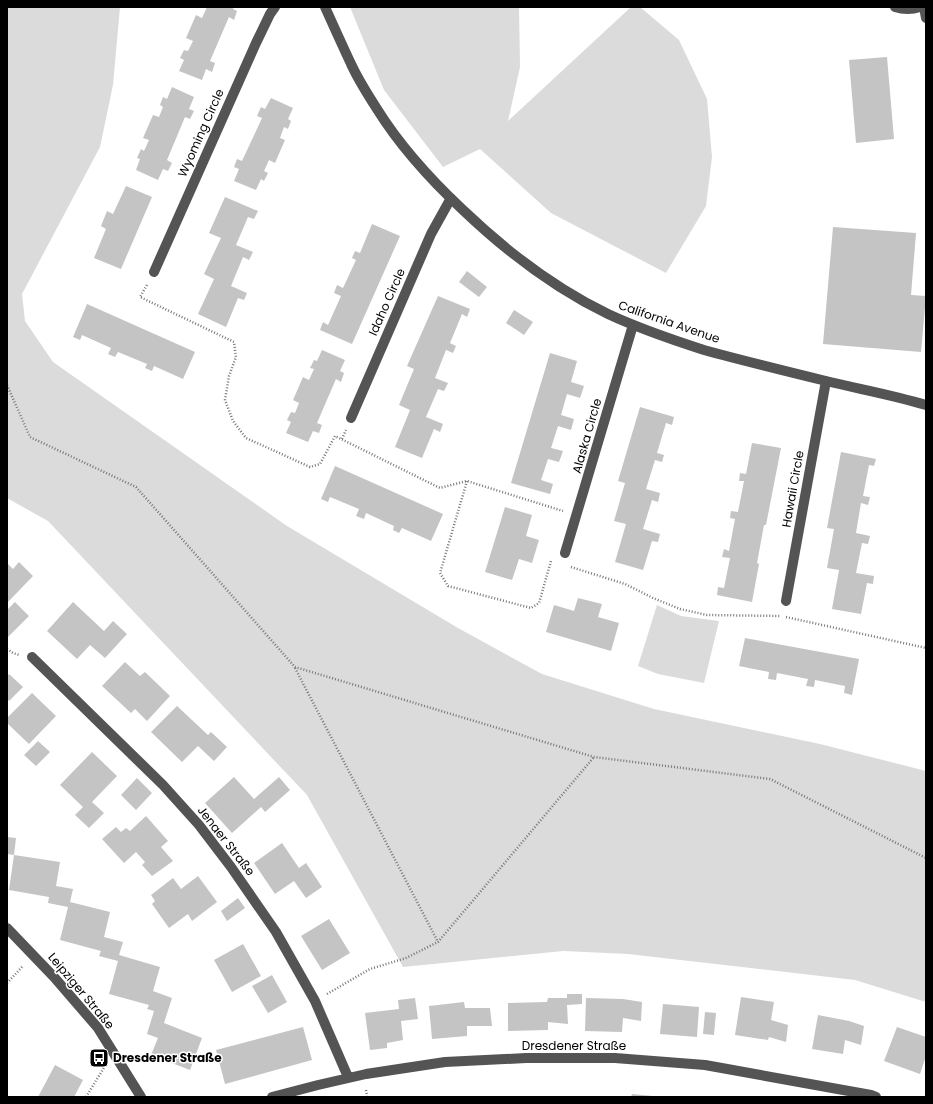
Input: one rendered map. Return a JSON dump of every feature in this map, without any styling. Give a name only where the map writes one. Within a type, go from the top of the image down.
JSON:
[{"type":"street","name":"Wyoming Circle","points":[[154,272],[256,43],[275,7]]},
{"type":"street","name":"California Avenue","points":[[325,7],[353,68],[378,110],[403,146],[430,177],[483,229],[527,265],[572,295],[633,325],[704,349],[926,405]]},
{"type":"street","points":[[895,7],[903,9],[920,7]]},
{"type":"street","points":[[924,7],[926,18]]},
{"type":"street","name":"Idaho Circle","points":[[350,418],[431,234],[451,198]]},
{"type":"street","name":"Alaska Circle","points":[[565,553],[633,325]]},
{"type":"street","name":"Hawaii Circle","points":[[786,602],[826,381]]},
{"type":"street","name":"Jenaer Straße","points":[[32,657],[163,785],[200,825],[232,867],[276,932],[315,1001],[348,1077]]},
{"type":"street","name":"Leipziger Straße","points":[[7,928],[54,976],[98,1028],[141,1097]]},
{"type":"street","name":"Dresdener Straße","points":[[272,1097],[373,1072],[445,1062],[526,1058],[615,1058],[705,1065],[873,1096]]},
{"type":"path","points":[[154,272],[140,297],[234,342],[236,357],[229,376],[225,400],[233,421],[246,438],[310,467],[320,464],[335,436],[440,488],[467,481],[577,515]]},
{"type":"path","points":[[7,385],[30,437],[136,486],[295,667],[438,942]]},
{"type":"path","points":[[467,481],[440,573],[448,586],[531,608],[539,603],[551,561],[557,562]]},
{"type":"path","points":[[570,566],[625,584],[680,609],[707,615],[782,616],[926,648]]},
{"type":"path","points":[[295,667],[594,757],[770,779],[926,858]]},
{"type":"path","points":[[315,1001],[370,970],[406,958],[438,942],[594,757]]},
{"type":"path","points":[[7,983],[17,973]]},
{"type":"path","points":[[86,1097],[106,1063]]},
{"type":"path","points":[[366,1091],[367,1097]]},
{"type":"shaded area","points":[[7,7],[120,7],[113,85],[100,147],[22,294],[25,321],[53,362],[287,526],[458,628],[542,674],[654,709],[820,744],[926,771],[926,1002],[855,980],[628,954],[563,951],[403,967],[307,795],[48,521],[7,498]]},
{"type":"shaded area","points":[[350,7],[519,7],[520,67],[508,121],[631,7],[640,7],[679,40],[707,99],[712,157],[706,206],[666,273],[551,213],[480,149],[443,167],[384,90]]},
{"type":"shaded area","points":[[657,605],[681,616],[719,621],[704,683],[658,674],[638,666]]},
{"type":"building","points":[[207,7],[234,7],[233,9],[237,11],[234,20],[229,17],[210,61],[215,63],[212,72],[206,69],[202,80],[179,71],[184,60],[180,58],[184,50],[188,51],[193,41],[186,38],[196,15],[202,18]]},
{"type":"building","points":[[887,57],[894,139],[856,143],[849,60]]},
{"type":"building","points":[[172,87],[194,97],[189,109],[194,111],[190,119],[185,117],[167,160],[172,163],[168,171],[163,169],[158,180],[136,170],[140,159],[137,158],[141,149],[144,151],[149,140],[143,138],[153,115],[159,117],[163,107],[160,105],[163,97],[167,99]]},
{"type":"building","points":[[271,98],[293,108],[288,119],[291,121],[288,129],[284,127],[280,138],[285,140],[275,163],[269,160],[264,171],[268,173],[264,181],[261,179],[256,190],[234,181],[239,169],[234,167],[237,159],[242,161],[262,118],[257,116],[261,107],[265,109]]},
{"type":"building","points":[[126,186],[152,197],[121,269],[94,258],[106,229],[101,226],[107,211],[113,214]]},
{"type":"building","points":[[225,197],[258,211],[254,219],[248,217],[236,245],[253,252],[249,260],[243,257],[231,286],[247,293],[244,300],[238,298],[226,327],[198,314],[214,279],[204,274],[221,238],[209,233]]},
{"type":"building","points":[[372,224],[400,236],[352,344],[320,330],[323,322],[328,325],[341,296],[334,293],[337,285],[343,288],[356,260],[352,258],[355,251],[360,253]]},
{"type":"building","points":[[833,227],[916,233],[911,295],[926,296],[921,352],[823,344]]},
{"type":"building","points":[[467,271],[487,287],[479,297],[459,282]]},
{"type":"building","points":[[438,296],[470,309],[467,317],[462,314],[450,343],[456,346],[453,353],[446,350],[435,378],[448,383],[444,391],[438,389],[426,417],[443,424],[440,432],[434,429],[422,458],[395,447],[410,410],[399,405],[414,369],[407,366]]},
{"type":"building","points":[[87,304],[195,352],[183,379],[154,366],[152,371],[145,368],[147,364],[118,352],[115,357],[108,354],[111,348],[82,335],[80,340],[73,337]]},
{"type":"building","points":[[514,310],[533,322],[524,335],[506,323]]},
{"type":"building","points":[[322,350],[345,360],[340,371],[344,373],[341,382],[336,379],[317,423],[322,425],[319,433],[313,431],[308,442],[286,433],[291,422],[287,420],[291,412],[295,413],[299,403],[293,400],[303,377],[309,380],[314,369],[310,368],[314,360],[317,361]]},
{"type":"building","points":[[550,353],[577,361],[571,382],[584,386],[580,398],[567,394],[561,415],[574,419],[571,430],[558,426],[551,448],[563,451],[559,462],[548,459],[541,480],[553,484],[550,494],[511,483]]},
{"type":"building","points":[[640,407],[674,417],[672,425],[666,423],[657,453],[664,455],[662,462],[655,460],[646,489],[660,493],[658,502],[652,500],[643,529],[660,534],[658,542],[652,541],[643,570],[615,562],[626,524],[614,521],[625,483],[618,481]]},
{"type":"building","points":[[752,443],[781,448],[766,525],[764,525],[752,602],[717,595],[718,587],[724,588],[730,558],[722,557],[724,549],[729,551],[735,519],[730,518],[731,511],[738,512],[744,481],[739,481],[740,473],[746,474]]},
{"type":"building","points":[[841,452],[876,459],[874,466],[869,465],[863,496],[870,497],[868,505],[861,503],[856,533],[870,536],[868,544],[862,543],[856,573],[874,576],[873,584],[867,583],[861,614],[832,609],[839,570],[827,568],[834,529],[827,528]]},
{"type":"building","points":[[335,466],[443,514],[431,541],[402,528],[399,533],[393,530],[394,526],[366,513],[364,519],[356,516],[359,509],[330,497],[328,502],[321,499]]},
{"type":"building","points":[[505,507],[532,515],[526,536],[539,540],[532,563],[519,559],[512,580],[485,572]]},
{"type":"building","points":[[19,562],[33,576],[7,603],[7,563],[13,569]]},
{"type":"building","points":[[578,598],[602,604],[598,617],[619,623],[611,651],[546,632],[554,605],[574,611]]},
{"type":"building","points":[[15,602],[29,616],[7,638],[7,610]]},
{"type":"building","points":[[73,602],[104,631],[113,621],[127,634],[105,658],[90,645],[77,659],[47,631]]},
{"type":"building","points":[[745,638],[859,659],[852,695],[844,693],[845,686],[815,680],[814,687],[806,686],[808,679],[777,673],[776,680],[768,679],[769,672],[739,666]]},
{"type":"building","points":[[125,662],[140,676],[145,672],[170,696],[147,721],[135,709],[131,713],[102,686]]},
{"type":"building","points":[[9,674],[23,687],[9,701],[7,699],[7,677]]},
{"type":"building","points":[[32,693],[56,716],[29,744],[7,723],[7,718]]},
{"type":"building","points":[[177,706],[208,735],[211,732],[227,747],[214,761],[198,746],[182,762],[151,732]]},
{"type":"building","points":[[38,741],[50,752],[36,766],[24,755]]},
{"type":"building","points":[[92,752],[117,776],[92,802],[104,813],[89,828],[75,815],[83,807],[60,785]]},
{"type":"building","points":[[234,777],[254,799],[279,777],[290,790],[265,812],[261,807],[232,833],[205,803]]},
{"type":"building","points":[[137,778],[152,793],[136,810],[121,795]]},
{"type":"building","points":[[146,816],[168,841],[161,847],[173,861],[152,876],[142,865],[145,862],[136,852],[124,863],[102,839],[116,827],[121,832],[126,828],[130,831]]},
{"type":"building","points":[[7,837],[16,838],[14,855],[7,854]]},
{"type":"building","points":[[282,843],[299,868],[306,863],[322,887],[306,898],[294,881],[275,894],[254,863]]},
{"type":"building","points":[[14,855],[60,862],[56,886],[73,889],[70,902],[110,912],[104,937],[123,942],[119,955],[160,967],[153,991],[172,998],[164,1023],[202,1038],[190,1070],[151,1055],[158,1038],[147,1034],[154,1011],[147,1009],[149,1005],[109,994],[118,961],[99,956],[101,951],[60,940],[68,907],[48,903],[49,897],[9,890]]},
{"type":"building","points":[[198,876],[217,902],[192,921],[188,914],[169,928],[152,904],[155,901],[151,895],[173,878],[181,889]]},
{"type":"building","points":[[238,898],[245,908],[227,921],[221,911]]},
{"type":"building","points":[[329,919],[350,953],[322,970],[301,936]]},
{"type":"building","points":[[243,944],[261,976],[232,992],[214,960]]},
{"type":"building","points":[[272,975],[287,1002],[268,1013],[252,986]]},
{"type":"building","points":[[567,994],[582,994],[582,1004],[567,1005],[568,1024],[548,1022],[548,1030],[508,1031],[508,1003],[547,1002],[548,998],[567,998]]},
{"type":"building","points":[[741,997],[774,1002],[771,1020],[788,1025],[786,1042],[769,1037],[768,1040],[735,1035]]},
{"type":"building","points":[[415,998],[418,1019],[401,1021],[403,1040],[387,1043],[387,1048],[370,1050],[365,1013],[399,1009],[398,1000]]},
{"type":"building","points":[[586,998],[623,999],[642,1002],[641,1021],[623,1018],[622,1032],[585,1031]]},
{"type":"building","points":[[464,1002],[465,1008],[490,1008],[492,1026],[467,1026],[467,1036],[432,1039],[429,1006]]},
{"type":"building","points":[[663,1004],[699,1007],[697,1037],[660,1034]]},
{"type":"building","points":[[705,1012],[716,1013],[714,1035],[703,1034]]},
{"type":"building","points":[[818,1015],[849,1021],[864,1026],[861,1045],[845,1040],[843,1054],[812,1049]]},
{"type":"building","points":[[303,1027],[312,1060],[225,1084],[216,1050]]},
{"type":"building","points":[[897,1027],[926,1037],[926,1056],[920,1074],[884,1061]]},
{"type":"building","points":[[55,1065],[83,1080],[74,1097],[38,1097]]},
{"type":"building","points":[[632,1094],[653,1096],[653,1097],[631,1097]]},
{"type":"place","name":"Dresdener Straße","points":[[99,1058]]}]
